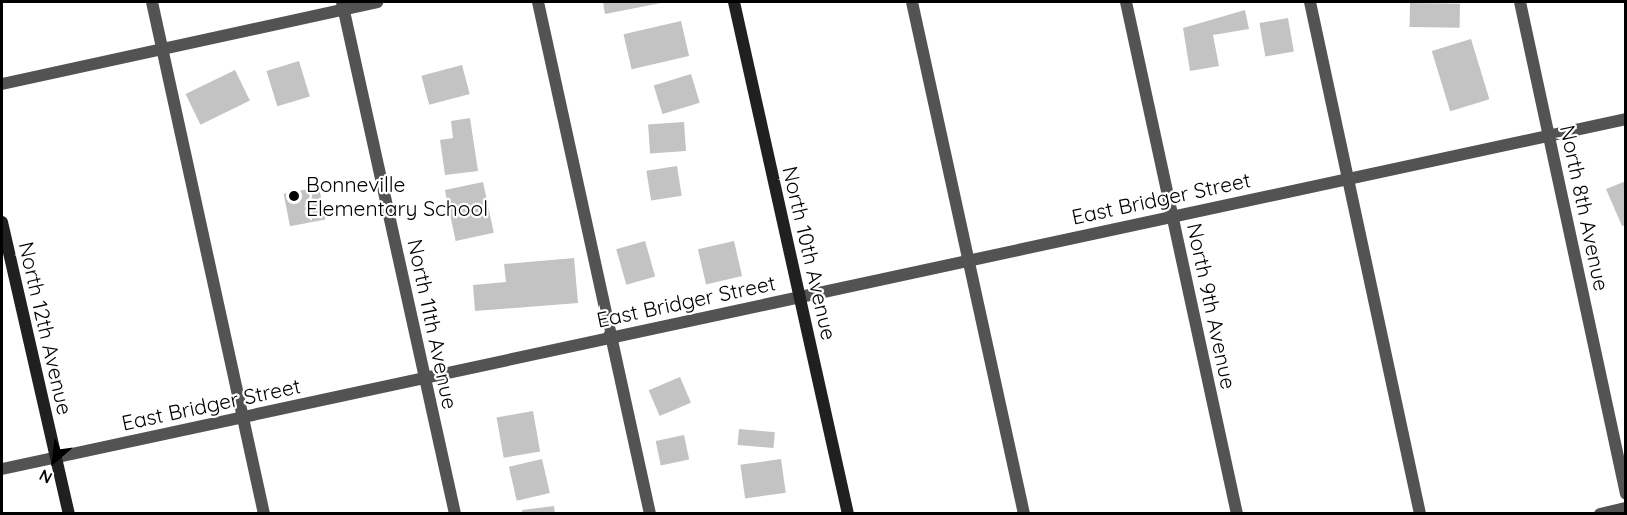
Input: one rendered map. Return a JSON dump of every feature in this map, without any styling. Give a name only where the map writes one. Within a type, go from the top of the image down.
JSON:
[{"type":"street","points":[[152,2],[264,513]]},
{"type":"street","points":[[2,84],[162,49],[343,5],[377,2]]},
{"type":"street","points":[[538,2],[650,513]]},
{"type":"street","name":"North 10th Avenue","points":[[734,2],[848,513]]},
{"type":"street","points":[[912,2],[1024,513]]},
{"type":"street","name":"North 9th Avenue","points":[[1126,2],[1237,513]]},
{"type":"street","points":[[1310,2],[1420,513]]},
{"type":"street","name":"North 8th Avenue","points":[[1520,2],[1626,494]]},
{"type":"street","name":"North 11th Avenue","points":[[343,5],[455,513]]},
{"type":"street","name":"East Bridger Street","points":[[2,469],[800,297],[1172,214],[1626,119]]},
{"type":"street","name":"North 12th Avenue","points":[[2,222],[69,513]]},
{"type":"street","points":[[1600,513],[1626,508]]},
{"type":"building","points":[[603,2],[661,2],[661,3],[605,14]]},
{"type":"building","points":[[1410,3],[1460,4],[1460,28],[1410,27]]},
{"type":"building","points":[[1245,10],[1249,29],[1213,35],[1219,66],[1190,71],[1183,28]]},
{"type":"building","points":[[1288,18],[1294,51],[1265,57],[1259,23]]},
{"type":"building","points":[[681,21],[689,56],[632,69],[624,34]]},
{"type":"building","points":[[1471,39],[1489,99],[1450,111],[1432,51]]},
{"type":"building","points":[[299,61],[310,96],[277,106],[266,71]]},
{"type":"building","points":[[462,65],[470,94],[429,105],[421,76]]},
{"type":"building","points":[[235,70],[250,101],[200,125],[186,94]]},
{"type":"building","points":[[691,74],[700,103],[662,114],[654,85]]},
{"type":"building","points":[[470,118],[478,171],[445,175],[440,140],[453,138],[451,121]]},
{"type":"building","points":[[684,122],[686,151],[650,153],[648,125]]},
{"type":"building","points":[[677,166],[682,196],[651,200],[646,171]]},
{"type":"building","points":[[1626,181],[1626,225],[1622,226],[1606,189]]},
{"type":"building","points":[[483,182],[494,233],[456,241],[445,190]]},
{"type":"building","points":[[319,187],[325,219],[290,226],[284,194]]},
{"type":"building","points":[[645,241],[655,277],[626,285],[616,249]]},
{"type":"building","points":[[734,241],[742,276],[706,284],[698,249]]},
{"type":"building","points":[[574,258],[578,303],[475,311],[473,285],[506,282],[504,264]]},
{"type":"building","points":[[680,377],[691,403],[660,416],[649,390]]},
{"type":"building","points":[[533,411],[540,451],[504,458],[497,417]]},
{"type":"building","points":[[739,429],[775,432],[773,448],[738,445]]},
{"type":"building","points":[[684,435],[689,459],[661,465],[656,441]]},
{"type":"building","points":[[542,459],[550,493],[517,501],[509,467]]},
{"type":"building","points":[[781,459],[786,493],[745,498],[740,465]]},
{"type":"building","points":[[554,506],[555,514],[522,514],[522,510]]},
{"type":"place","name":"Bonneville Elementary School","points":[[294,196]]}]
